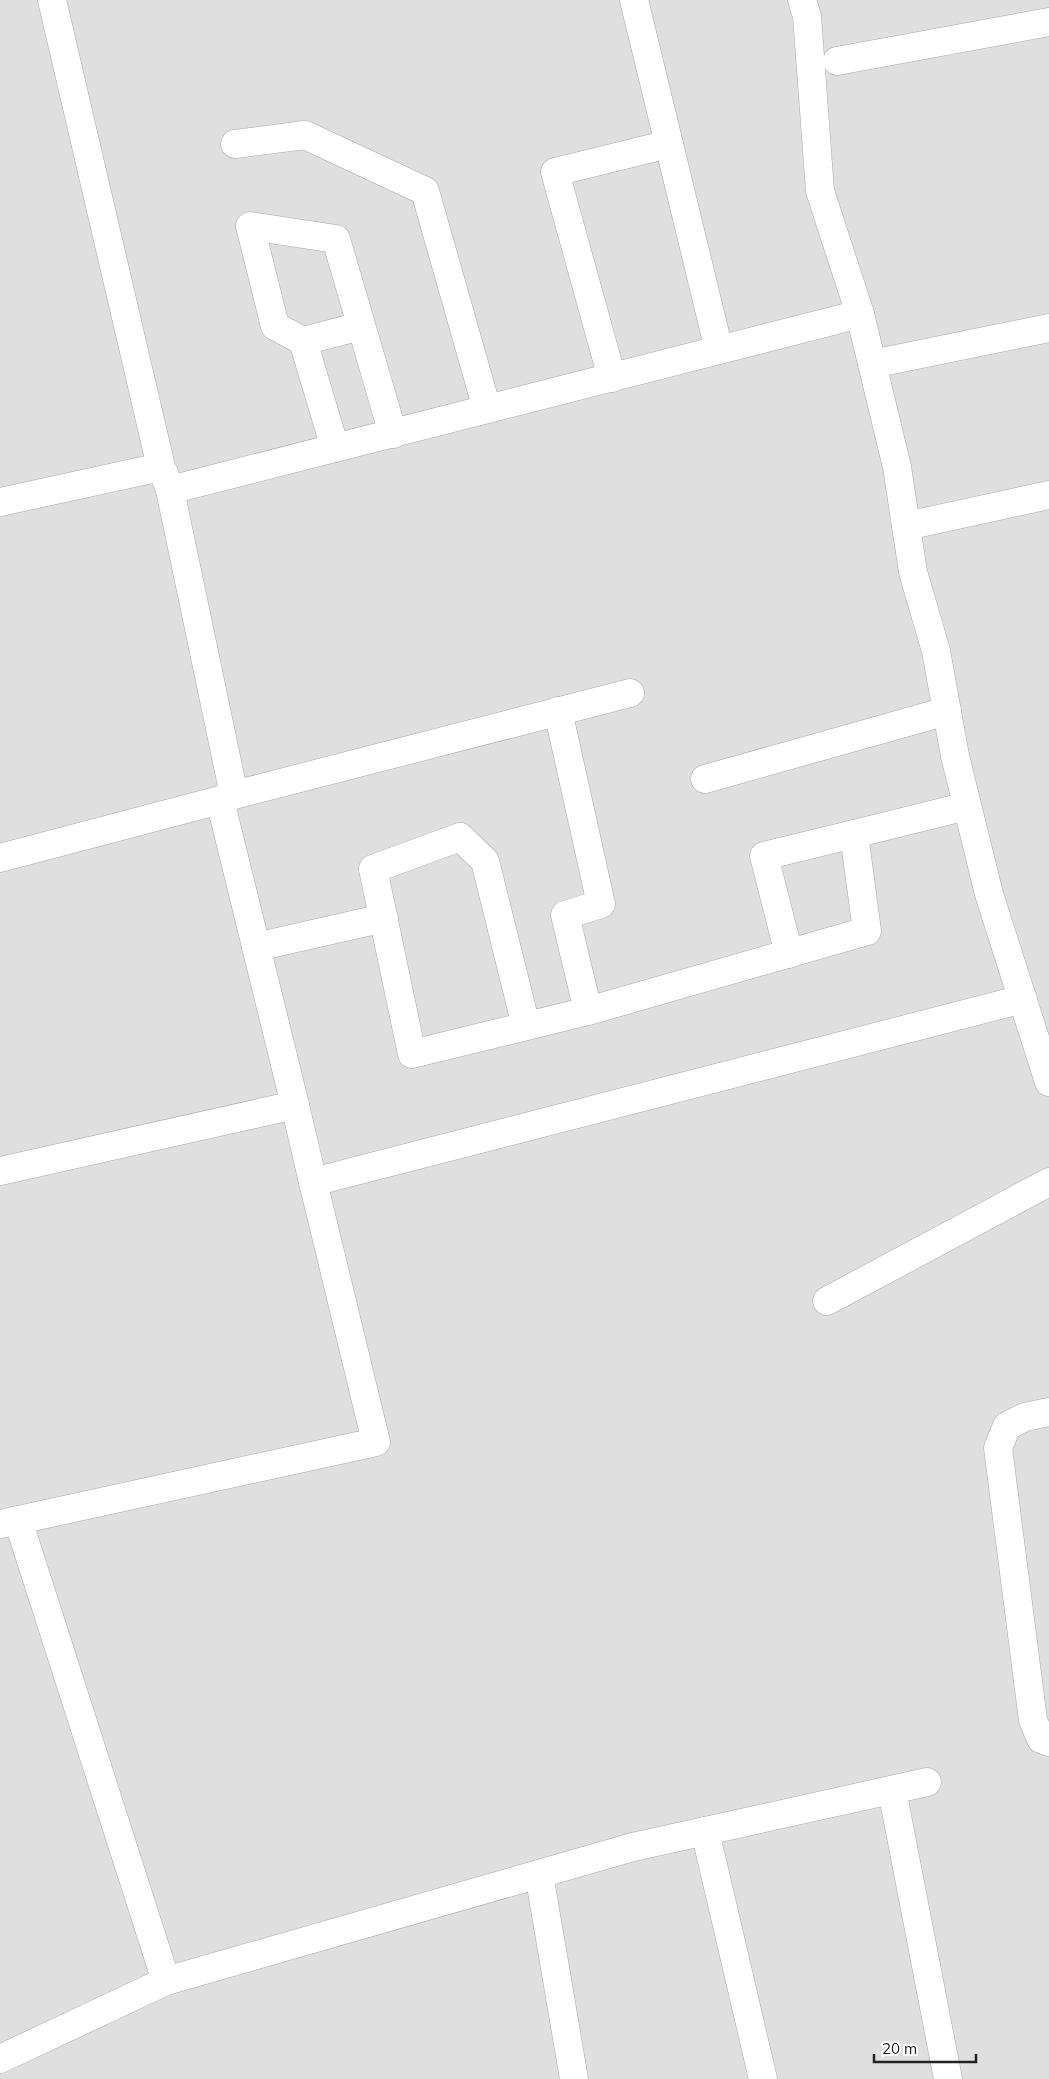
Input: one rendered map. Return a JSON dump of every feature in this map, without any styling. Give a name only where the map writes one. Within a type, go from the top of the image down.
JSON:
[{"type":"street","points":[[52,0],[166,479],[256,947],[376,1442],[9,1522],[166,1981]]},
{"type":"street","points":[[634,0],[719,350]]},
{"type":"street","points":[[802,0],[807,16],[820,191],[860,314],[897,467],[913,572],[936,651],[954,756],[989,894],[1049,1082]]},
{"type":"street","points":[[837,61],[1049,22]]},
{"type":"street","points":[[235,144],[305,134],[426,191],[486,410]]},
{"type":"street","points":[[612,378],[555,172],[669,144]]},
{"type":"street","points":[[361,326],[303,341],[275,326],[250,226],[336,239],[393,434]]},
{"type":"street","points":[[0,502],[166,479],[335,448],[860,314]]},
{"type":"street","points":[[872,364],[1049,328]]},
{"type":"street","points":[[303,341],[335,448]]},
{"type":"street","points":[[906,526],[1049,495]]},
{"type":"street","points":[[0,858],[630,693]]},
{"type":"street","points":[[558,711],[601,904],[565,915],[588,1011]]},
{"type":"street","points":[[705,779],[947,711]]},
{"type":"street","points":[[789,954],[764,856],[967,806]]},
{"type":"street","points":[[526,1026],[485,861],[460,837],[373,869],[412,1054],[588,1011],[867,931],[854,834]]},
{"type":"street","points":[[256,947],[384,918]]},
{"type":"street","points":[[313,1182],[1023,999]]},
{"type":"street","points":[[0,1171],[295,1105]]},
{"type":"street","points":[[827,1301],[1049,1182]]},
{"type":"street","points":[[1049,1412],[1025,1417],[1007,1426],[998,1448],[1033,1720],[1041,1739],[1049,1742]]},
{"type":"street","points":[[2,2053],[166,1981],[633,1847],[927,1782]]},
{"type":"street","points":[[892,1790],[948,2079]]},
{"type":"street","points":[[705,1831],[763,2079]]},
{"type":"street","points":[[539,1874],[574,2079]]},
{"type":"shaded area","points":[[0,0],[1049,0],[1049,2079],[0,2079]]}]
